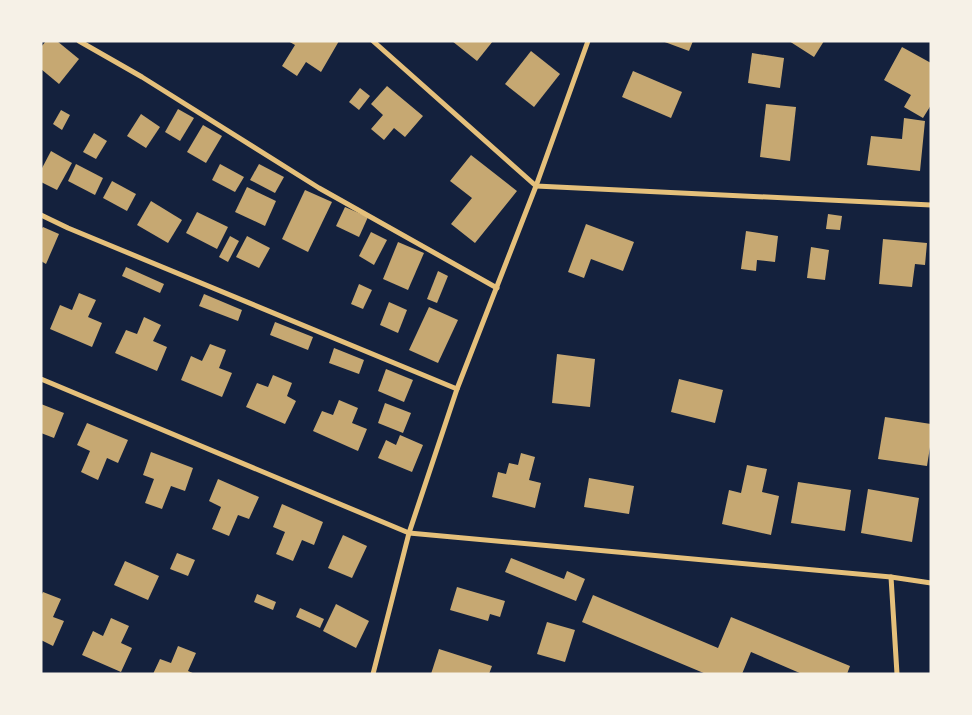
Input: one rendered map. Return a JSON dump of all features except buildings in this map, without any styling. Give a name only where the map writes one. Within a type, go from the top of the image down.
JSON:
[{"type":"street","points":[[79,41],[142,77],[319,188],[497,288]]},
{"type":"street","points":[[372,41],[536,186],[931,204]]},
{"type":"street","points":[[373,674],[409,533],[457,389],[536,186],[588,41]]},
{"type":"street","points":[[41,215],[68,228],[457,389]]},
{"type":"street","points":[[41,378],[409,533],[892,577],[931,583]]},
{"type":"street","points":[[892,577],[897,674]]}]
